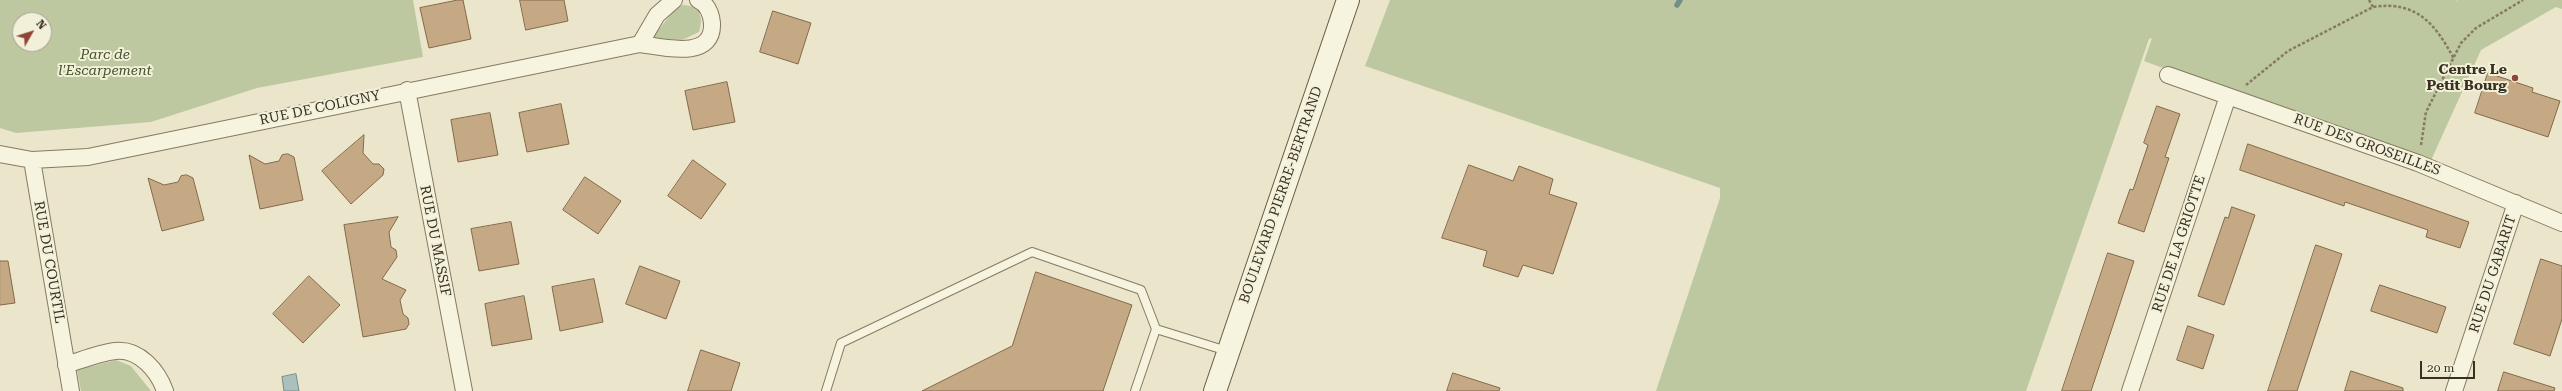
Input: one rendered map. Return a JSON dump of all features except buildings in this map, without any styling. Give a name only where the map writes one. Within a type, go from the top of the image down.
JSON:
[{"type":"main road","name":"BOULEVARD PIERRE-BERTRAND","points":[[1215,391],[1348,0]]},
{"type":"street","points":[[640,44],[657,15],[674,0]]},
{"type":"street","name":"RUE DE COLIGNY","points":[[0,154],[32,160],[88,157],[407,90],[640,44],[682,49],[699,46],[710,34],[712,25],[708,9],[698,0]]},
{"type":"street","name":"RUE DES GROSEILLES","points":[[2168,75],[2418,163],[2562,223]]},
{"type":"street","name":"RUE DU MASSIF","points":[[407,90],[464,391]]},
{"type":"street","name":"RUE DE LA GRIOTTE","points":[[2130,391],[2230,97]]},
{"type":"street","name":"RUE DU COURTIL","points":[[32,160],[66,365],[72,391]]},
{"type":"street","name":"RUE DU GABARIT","points":[[2454,391],[2516,203]]},
{"type":"street","points":[[66,365],[116,351],[134,355],[149,364],[160,378],[165,391]]},
{"type":"lane","points":[[826,391],[841,343],[1032,252],[1140,290],[1156,329],[1135,391]]},
{"type":"lane","points":[[1156,329],[1228,351]]},
{"type":"path","points":[[2369,0],[2374,7]]},
{"type":"path","points":[[2418,163],[2426,112],[2461,43],[2476,28],[2523,0]]},
{"type":"path","points":[[2230,97],[2288,51],[2374,7],[2385,4],[2400,6],[2429,20],[2454,59]]},
{"type":"green space","name":"Parc de l'Escarpement","points":[[0,0],[413,0],[423,57],[257,88],[151,122],[16,133],[0,128]]},
{"type":"green space","points":[[1390,0],[2455,0],[2460,3],[2456,0],[2562,0],[2562,9],[2556,7],[2481,50],[2428,167],[2144,61],[2152,38],[2149,39],[2026,391],[1656,391],[1720,198],[1720,188],[1365,66]]},
{"type":"green space","points":[[683,5],[697,10],[699,13],[701,22],[699,32],[682,40],[652,38],[676,8]]},
{"type":"green space","points":[[116,360],[131,366],[151,391],[81,391],[77,370]]},
{"type":"shaded area","points":[[296,374],[299,391],[284,391],[282,377]]},
{"type":"waterway","points":[[1677,5],[1680,0]]},
{"type":"place","name":"Centre Le Petit Bourg","points":[[2515,78]]}]
